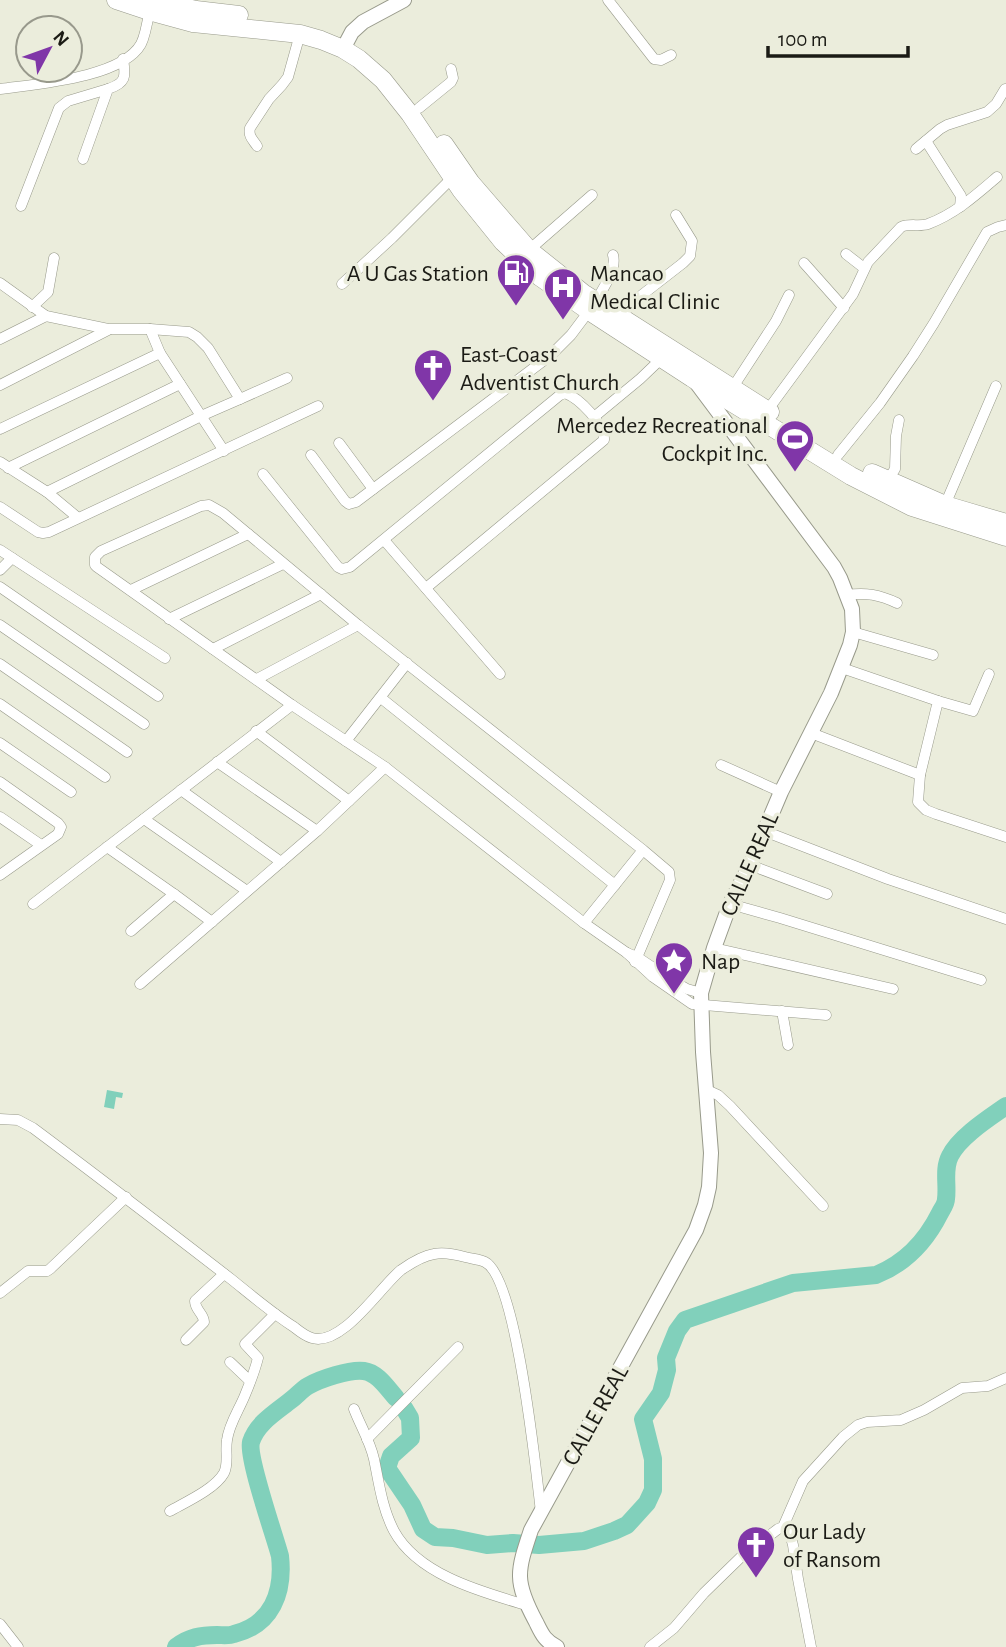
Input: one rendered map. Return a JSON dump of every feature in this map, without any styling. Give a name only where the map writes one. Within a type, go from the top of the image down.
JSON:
[{"type":"highway","points":[[116,0],[302,23],[327,29],[346,44],[384,66],[419,108],[471,183],[528,250],[593,306],[662,358],[831,465],[912,507],[1006,537]]},
{"type":"highway","points":[[151,4],[193,23],[300,34],[346,44],[383,80],[410,114],[452,178],[503,242],[540,277],[593,306],[620,316],[838,455],[887,481],[945,505],[1006,523]]},
{"type":"street","points":[[346,44],[356,27],[404,0]]},
{"type":"street","points":[[608,0],[654,59],[661,60],[671,55]]},
{"type":"street","points":[[0,89],[56,82],[102,70],[123,59],[135,52],[142,42],[151,4]]},
{"type":"street","points":[[257,146],[250,136],[250,128],[288,77],[300,34]]},
{"type":"street","points":[[21,206],[59,108],[68,100],[120,85],[125,71],[123,59]]},
{"type":"street","points":[[419,108],[451,82],[451,68]]},
{"type":"street","points":[[83,159],[108,89]]},
{"type":"street","points":[[916,149],[947,125],[987,112],[996,104],[1005,89]]},
{"type":"street","points":[[926,141],[961,196],[960,207]]},
{"type":"street","points":[[767,411],[844,308],[864,268],[901,226],[928,224],[975,197],[997,177]]},
{"type":"street","points":[[342,284],[452,178]]},
{"type":"street","points":[[528,250],[592,195]]},
{"type":"street","points":[[620,316],[690,256],[692,241],[676,215]]},
{"type":"street","points":[[838,455],[880,403],[920,345],[987,232],[1006,225]]},
{"type":"street","points":[[846,254],[864,268]]},
{"type":"street","points":[[311,455],[345,501],[356,502],[551,355],[571,335],[593,306],[614,267],[613,255]]},
{"type":"street","points":[[32,307],[48,292],[54,258]]},
{"type":"street","points":[[804,263],[844,308]]},
{"type":"street","points":[[0,283],[5,293],[46,316],[108,329],[188,332],[208,348],[240,399]]},
{"type":"street","points":[[733,387],[776,321],[789,295]]},
{"type":"street","points":[[0,339],[46,316]]},
{"type":"street","points":[[0,385],[108,329]]},
{"type":"street","points":[[150,329],[160,353],[224,450]]},
{"type":"street","points":[[0,429],[160,353]]},
{"type":"street","points":[[594,417],[662,358]]},
{"type":"street","name":"CALLE REAL","points":[[527,1605],[520,1584],[521,1558],[531,1530],[696,1230],[705,1205],[711,1153],[701,1000],[714,948],[730,904],[842,668],[853,632],[852,609],[840,578],[692,378],[685,358]]},
{"type":"street","points":[[47,492],[287,377]]},
{"type":"street","points":[[4,465],[180,384]]},
{"type":"street","points":[[945,505],[996,386]]},
{"type":"street","points":[[263,474],[338,567],[350,567],[560,395],[570,395],[594,417],[605,436],[600,444],[426,588]]},
{"type":"street","points":[[0,507],[43,533],[318,406]]},
{"type":"street","points":[[887,481],[895,469],[899,420]]},
{"type":"street","points":[[339,443],[373,489]]},
{"type":"street","points":[[4,465],[47,492],[77,517]]},
{"type":"street","points":[[636,960],[671,876],[669,872],[358,625],[223,513],[209,505],[201,506],[101,551],[95,557],[97,567],[292,705],[385,767],[584,923],[672,986],[687,989],[701,1000],[827,1015]]},
{"type":"street","points":[[131,590],[248,534]]},
{"type":"street","points":[[384,540],[500,674]]},
{"type":"street","points":[[0,550],[165,658]]},
{"type":"street","points":[[0,570],[12,558]]},
{"type":"street","points":[[169,619],[283,564]]},
{"type":"street","points":[[0,587],[158,696]]},
{"type":"street","points":[[213,649],[321,594]]},
{"type":"street","points":[[847,595],[874,594],[897,603]]},
{"type":"street","points":[[0,625],[144,724]]},
{"type":"street","points":[[257,679],[358,625]]},
{"type":"street","points":[[853,632],[933,655]]},
{"type":"street","points":[[346,741],[407,663]]},
{"type":"street","points":[[0,664],[127,752]]},
{"type":"street","points":[[842,668],[971,712],[974,711],[989,674]]},
{"type":"street","points":[[381,698],[615,885]]},
{"type":"street","points":[[938,701],[920,775],[918,802],[926,810],[1006,837]]},
{"type":"street","points":[[0,704],[105,777]]},
{"type":"street","points":[[33,904],[292,705]]},
{"type":"street","points":[[256,731],[349,801]]},
{"type":"street","points":[[811,733],[920,775]]},
{"type":"street","points":[[0,743],[71,792]]},
{"type":"street","points":[[217,762],[317,831]]},
{"type":"street","points":[[721,765],[781,793]]},
{"type":"street","points":[[140,984],[317,831],[385,767]]},
{"type":"street","points":[[0,782],[61,827],[58,834],[0,875]]},
{"type":"street","points":[[181,790],[281,862]]},
{"type":"street","points":[[0,817],[41,845]]},
{"type":"street","points":[[144,819],[247,891]]},
{"type":"street","points":[[0,832],[10,823]]},
{"type":"street","points":[[764,831],[1006,919]]},
{"type":"street","points":[[107,847],[212,922]]},
{"type":"street","points":[[584,923],[643,850]]},
{"type":"street","points":[[750,864],[827,894]]},
{"type":"street","points":[[131,931],[174,894]]},
{"type":"street","points":[[730,904],[981,980]]},
{"type":"street","points":[[714,948],[894,989]]},
{"type":"street","points":[[782,1011],[788,1045]]},
{"type":"street","points":[[707,1090],[718,1095],[730,1106],[823,1206]]},
{"type":"street","points":[[0,1119],[26,1123],[126,1197],[275,1314],[310,1337],[320,1339],[336,1334],[400,1271],[419,1258],[448,1253],[483,1261],[491,1266],[501,1286],[519,1350],[533,1435],[541,1512]]},
{"type":"street","points":[[0,1293],[28,1271],[50,1269],[126,1197]]},
{"type":"street","points":[[186,1339],[204,1322],[195,1301],[224,1274]]},
{"type":"street","points":[[170,1511],[216,1483],[224,1474],[229,1429],[258,1358],[245,1344],[275,1314]]},
{"type":"street","points":[[367,1439],[458,1347]]},
{"type":"street","points":[[230,1362],[250,1381]]},
{"type":"street","points":[[650,1647],[674,1628],[704,1593],[741,1557],[783,1527],[803,1481],[843,1437],[858,1425],[901,1420],[962,1388],[988,1387],[1006,1378]]},
{"type":"street","points":[[354,1409],[373,1457],[386,1511],[402,1543],[430,1568],[483,1593],[527,1605],[547,1645]]},
{"type":"street","points":[[783,1527],[790,1534],[793,1545],[811,1647]]},
{"type":"street","points":[[0,1624],[18,1647]]},
{"type":"water","points":[[107,1090],[123,1093],[122,1098],[116,1097],[114,1109],[104,1107]]},
{"type":"waterway","points":[[404,1408],[410,1418],[411,1438],[391,1456],[387,1468],[412,1505],[423,1529],[435,1537],[487,1545],[539,1545],[584,1541],[627,1525],[647,1503],[653,1490],[653,1459],[643,1419],[661,1393],[667,1370],[666,1358],[677,1331],[685,1320],[793,1283],[876,1275],[897,1264],[922,1242],[944,1206],[947,1166],[954,1149],[975,1128],[1006,1106]]},
{"type":"waterway","points":[[176,1647],[195,1637],[230,1635],[247,1630],[258,1623],[273,1605],[280,1582],[280,1556],[257,1480],[251,1450],[251,1442],[262,1424],[308,1386],[351,1372],[369,1372],[396,1398]]},
{"type":"place","name":"A U Gas Station","points":[[516,307]]},
{"type":"place","name":"Mancao Medical Clinic","points":[[563,321]]},
{"type":"place","name":"East-Coast Adventist Church","points":[[433,402]]},
{"type":"place","name":"Mercedez Recreational Cockpit Inc.","points":[[795,473]]},
{"type":"place","name":"Nap","points":[[674,995]]},
{"type":"place","name":"Our Lady of Ransom","points":[[756,1579]]}]
